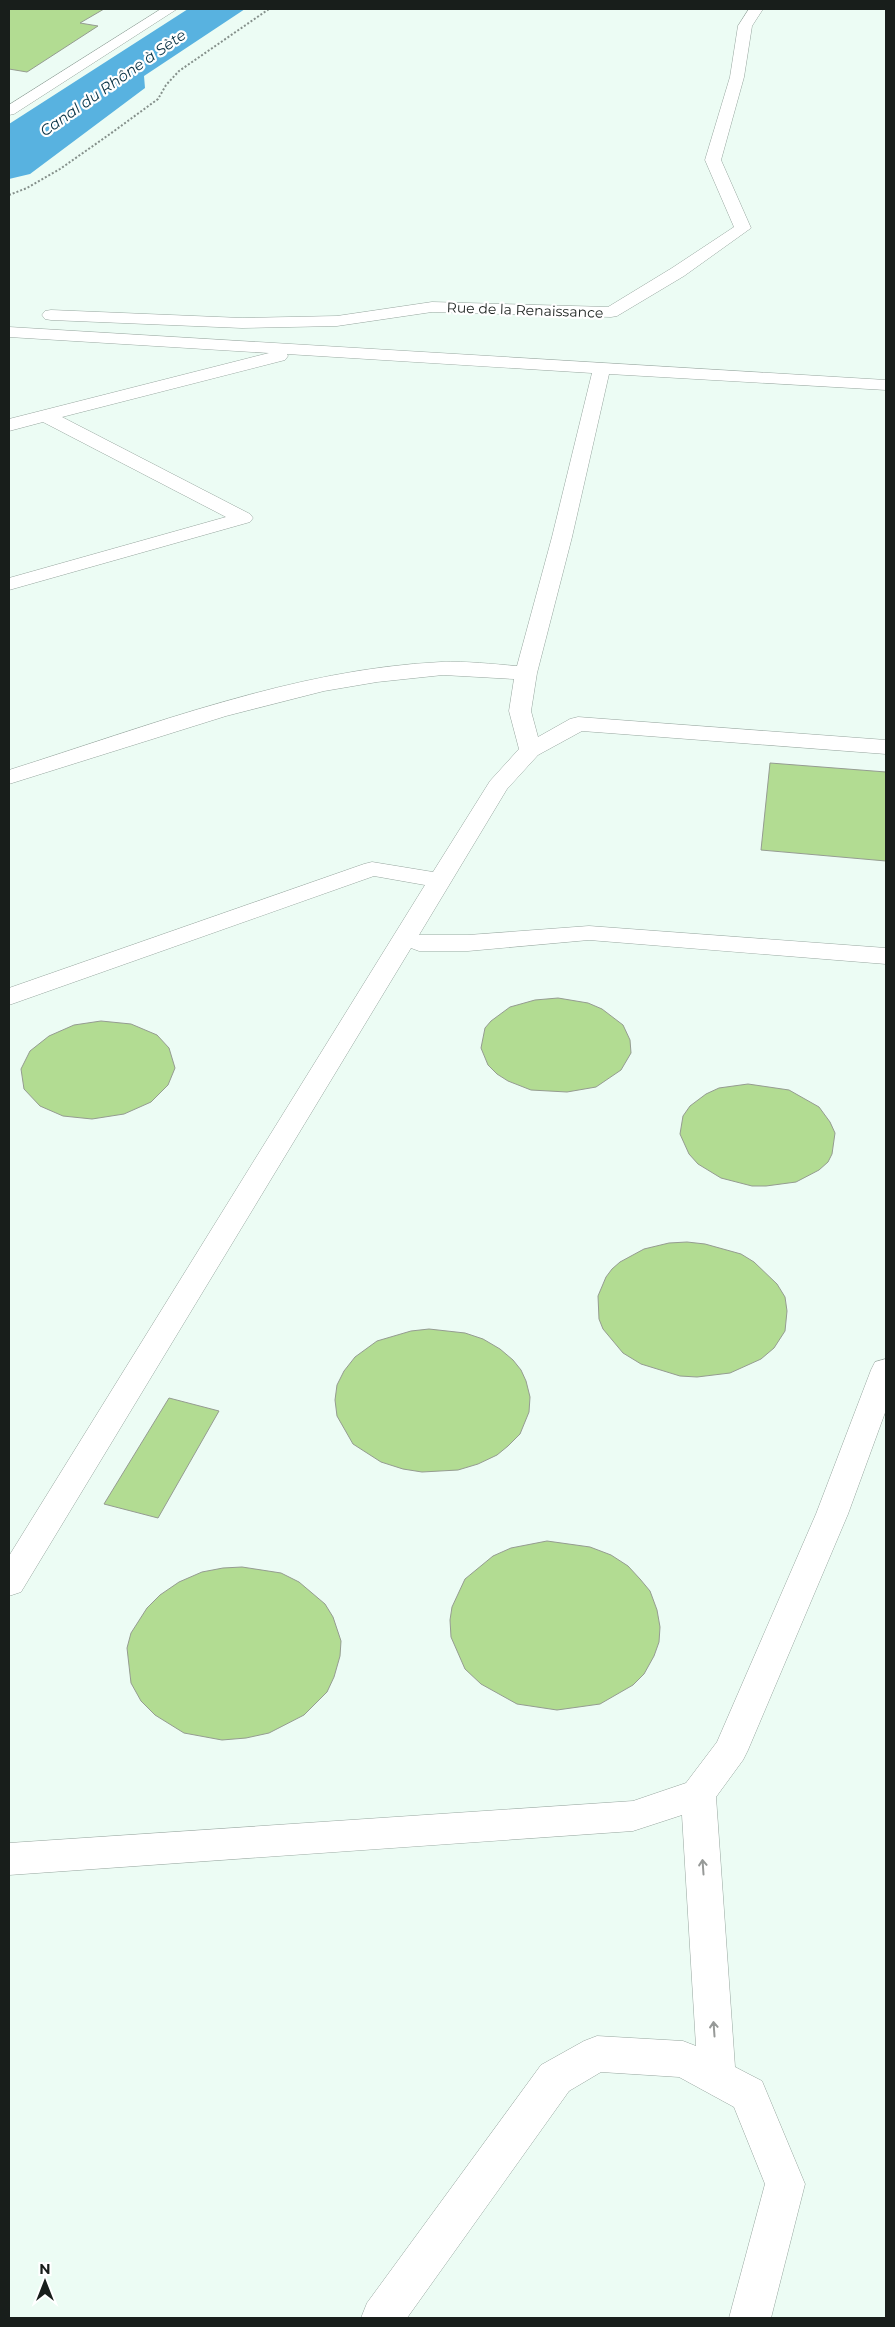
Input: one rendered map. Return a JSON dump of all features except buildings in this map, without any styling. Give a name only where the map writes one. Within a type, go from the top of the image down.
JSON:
[{"type":"street","points":[[11,105],[156,9]]},
{"type":"street","points":[[11,105],[170,9]]},
{"type":"street","name":"Rue de la Renaissance","points":[[51,315],[242,324],[337,321],[432,307],[611,312],[678,272],[743,228],[713,160],[737,77],[744,26],[756,9]]},
{"type":"street","points":[[9,332],[886,385]]},
{"type":"street","points":[[9,424],[304,349]]},
{"type":"street","points":[[530,750],[520,711],[526,673],[562,537],[602,367]]},
{"type":"street","points":[[9,584],[243,518],[45,416]]},
{"type":"street","points":[[9,777],[266,698],[327,682],[433,668],[526,673]]},
{"type":"street","points":[[9,1583],[406,940],[498,786],[530,750],[578,724],[886,748]]},
{"type":"street","points":[[9,997],[372,869],[441,880]]},
{"type":"street","points":[[406,940],[419,943],[468,943],[589,933],[886,956]]},
{"type":"street","points":[[9,1859],[633,1816],[698,1794],[731,1750],[832,1514],[886,1370]]},
{"type":"street","points":[[698,1794],[717,2078]]},
{"type":"street","points":[[382,2318],[555,2078],[597,2054],[683,2059],[748,2094],[785,2184],[750,2318]]},
{"type":"path","points":[[9,195],[27,188],[51,174],[110,134],[158,99],[166,85],[179,72],[269,9]]},
{"type":"water","name":"Canal du Rhône à Sète","points":[[188,9],[245,9],[144,76],[145,88],[30,174],[9,179],[9,124]]}]
